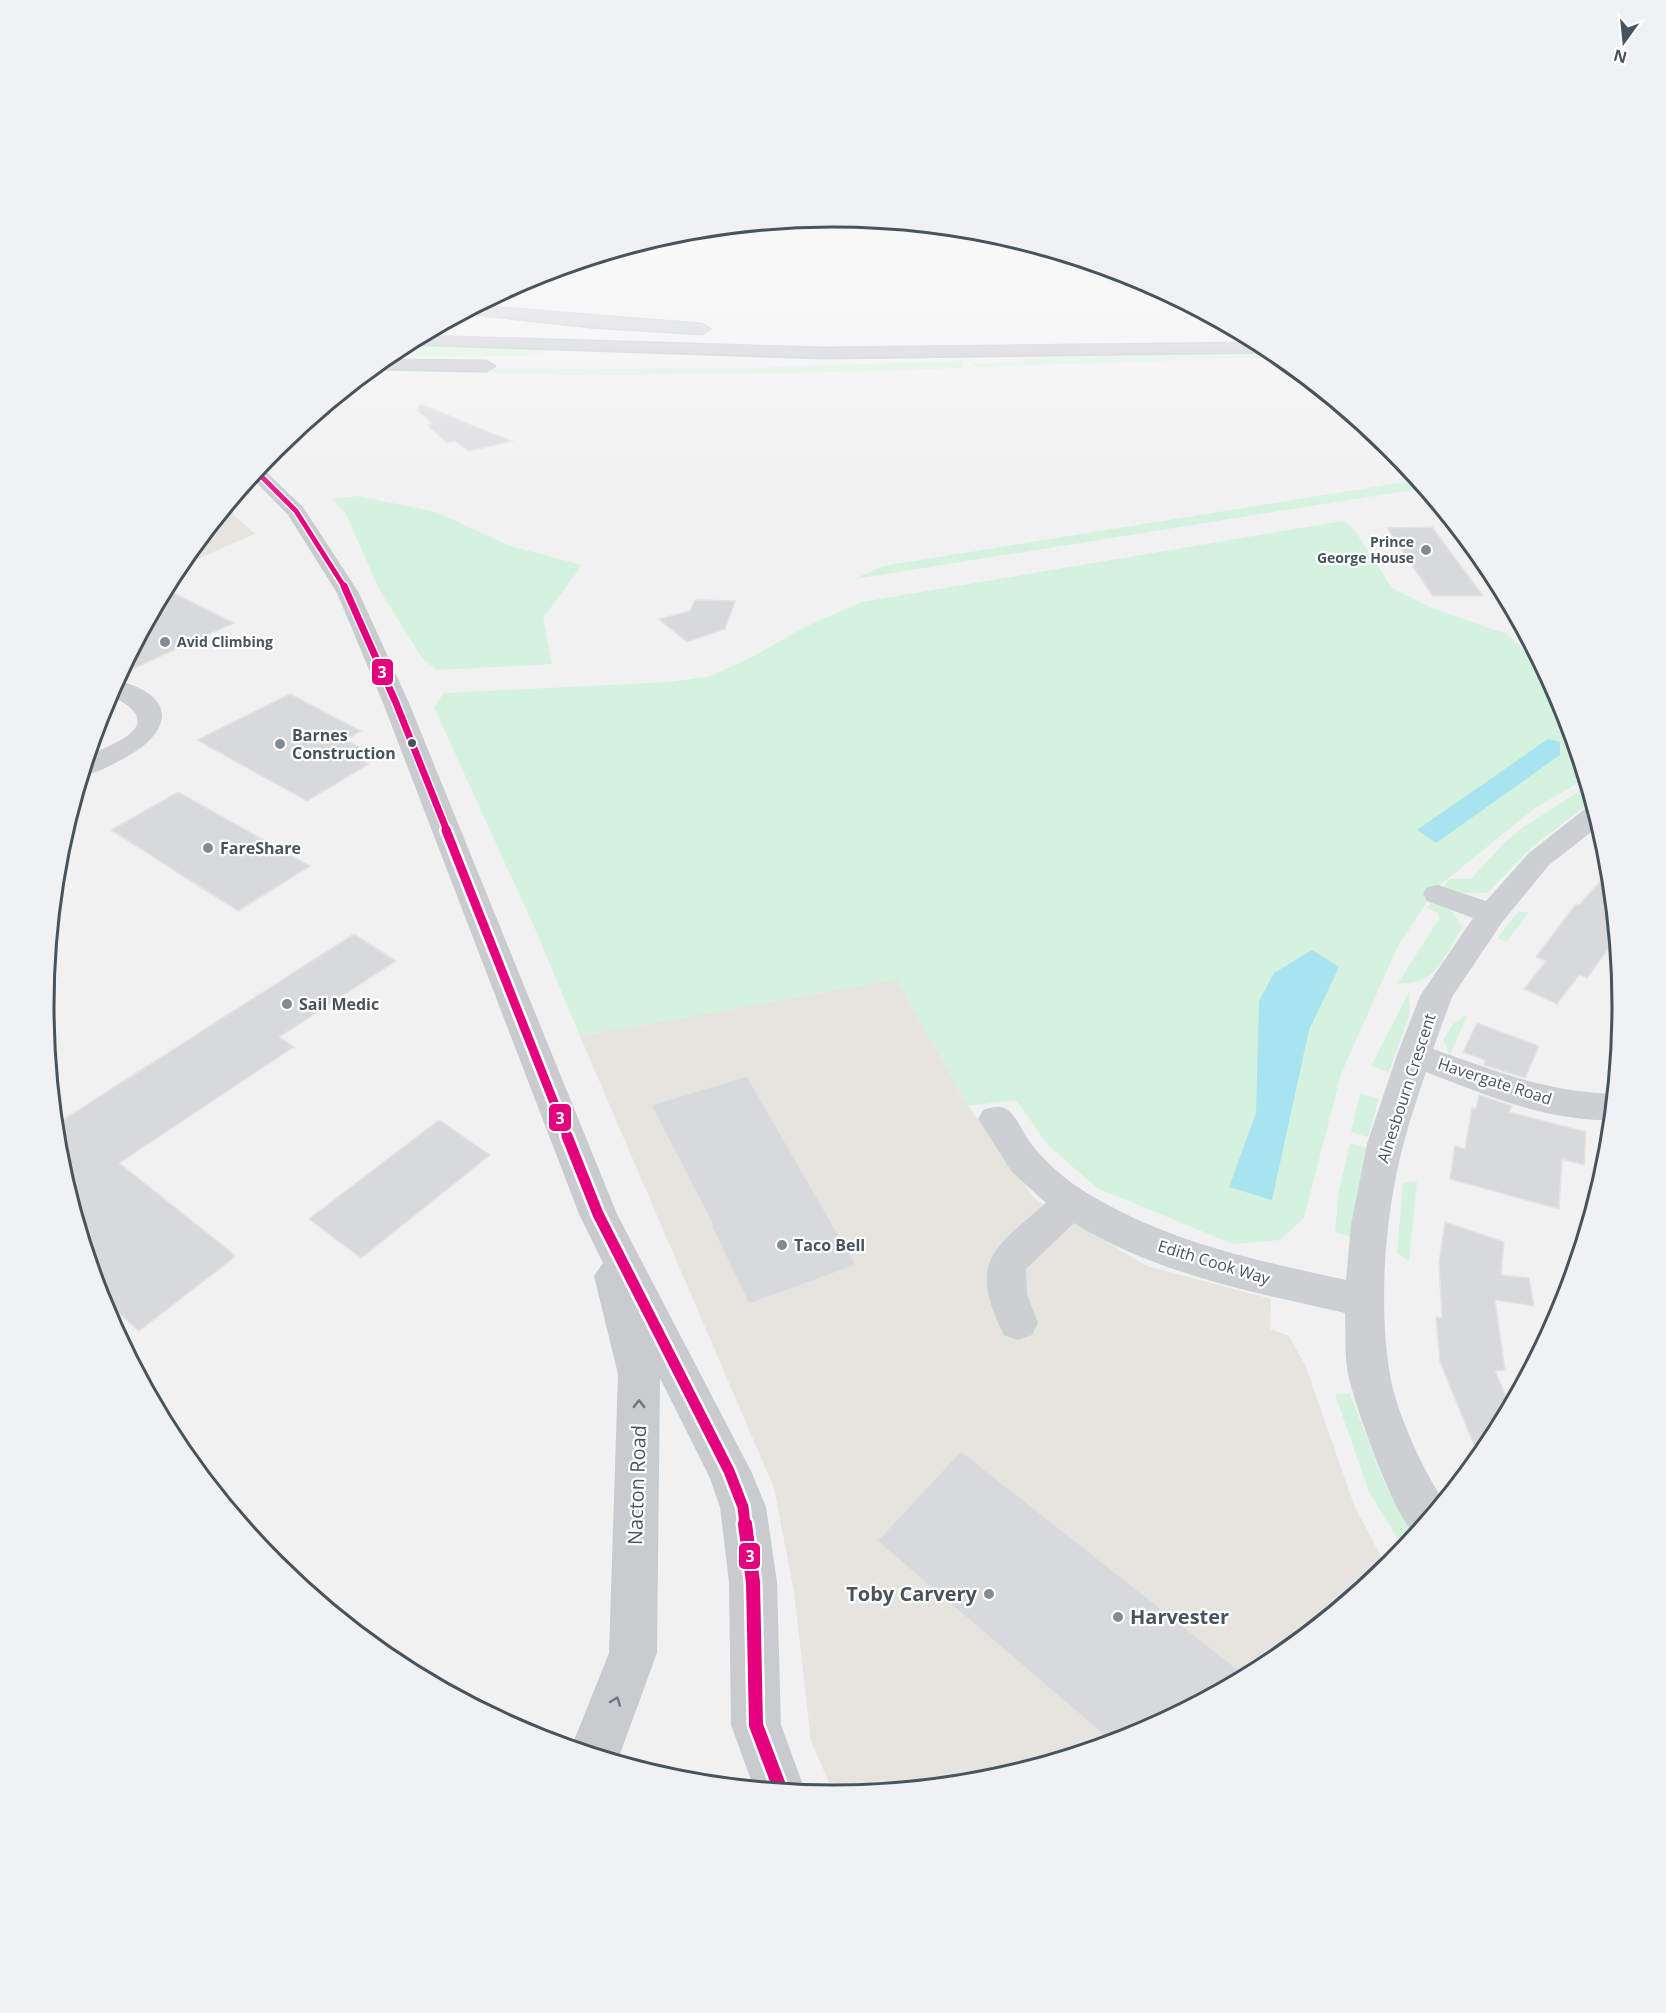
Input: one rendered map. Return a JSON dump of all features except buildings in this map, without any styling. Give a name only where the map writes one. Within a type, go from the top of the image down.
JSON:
[{"type":"highway","points":[[592,336],[842,342],[1235,339]]},
{"type":"highway","points":[[1166,336],[1216,340]]},
{"type":"highway","points":[[429,341],[813,352],[1099,352],[1249,348]]},
{"type":"highway","points":[[675,366],[1031,358],[1099,352]]},
{"type":"highway","points":[[391,365],[501,366]]},
{"type":"main road","name":"Nacton Road","points":[[262,477],[296,511],[348,593],[396,703],[598,1214],[729,1471],[743,1507],[753,1582],[756,1725],[778,1784]]},
{"type":"main road","name":"Nacton Road","points":[[597,1748],[633,1653],[634,1539],[639,1447],[639,1374],[598,1214]]},
{"type":"street","points":[[93,763],[127,747],[144,735],[149,728],[152,719],[146,706],[121,691]]},
{"type":"street","name":"Alnesbourn Crescent","points":[[1425,1512],[1388,1432],[1369,1376],[1364,1301],[1370,1225],[1385,1144],[1414,1054],[1436,996],[1492,914],[1539,859],[1589,820]]},
{"type":"street","points":[[1438,894],[1492,914]]},
{"type":"street","name":"Havergate Road","points":[[1414,1054],[1537,1097],[1604,1115]]},
{"type":"street","name":"Edith Cook Way","points":[[996,1119],[1010,1143],[1036,1174],[1072,1203],[1122,1231],[1175,1252],[1229,1269],[1364,1301]]},
{"type":"street","points":[[1018,1323],[1007,1300],[1005,1282],[1008,1262],[1072,1203]]},
{"type":"shaded area","points":[[231,512],[255,534],[195,560]]},
{"type":"shaded area","points":[[897,979],[968,1106],[1035,1199],[1147,1266],[1271,1299],[1270,1329],[1289,1336],[1306,1367],[1354,1505],[1382,1559],[1307,1625],[1266,1654],[1178,1705],[1131,1726],[1035,1759],[985,1771],[884,1784],[831,1786],[811,1741],[794,1592],[774,1488],[580,1036]]},
{"type":"green space","points":[[425,344],[537,348],[542,353],[527,356],[405,356]]},
{"type":"green space","points":[[1253,351],[1264,358],[978,367],[971,363],[1024,362],[1023,359],[964,361],[962,368],[814,373],[593,375],[385,370],[751,368]]},
{"type":"green space","points":[[1408,481],[1416,489],[854,579],[883,566]]},
{"type":"green space","points":[[358,496],[436,512],[510,546],[582,565],[543,618],[552,664],[437,670],[422,658],[379,589],[346,514],[332,499]]},
{"type":"green space","points":[[1343,521],[1353,528],[1392,588],[1434,609],[1507,634],[1527,653],[1553,708],[1579,783],[1535,808],[1435,889],[1397,948],[1341,1074],[1304,1218],[1280,1240],[1233,1244],[1097,1188],[1048,1145],[1016,1100],[968,1106],[897,979],[580,1036],[536,931],[434,707],[444,693],[670,682],[711,676],[752,657],[807,626],[862,602]]},
{"type":"green space","points":[[1581,790],[1585,806],[1532,847],[1487,893],[1460,893],[1443,888],[1450,879],[1471,879],[1504,843],[1521,829]]},
{"type":"green space","points":[[1432,901],[1452,911],[1462,927],[1438,967],[1430,974],[1422,980],[1398,983],[1439,919],[1438,913],[1427,908]]},
{"type":"green space","points":[[1519,911],[1528,913],[1507,942],[1497,938]]},
{"type":"green space","points":[[1409,992],[1410,1013],[1389,1072],[1371,1066]]},
{"type":"green space","points":[[1468,1014],[1450,1055],[1443,1040],[1453,1024]]},
{"type":"green space","points":[[1360,1093],[1379,1099],[1368,1137],[1351,1132]]},
{"type":"green space","points":[[1350,1143],[1367,1148],[1353,1237],[1335,1233],[1339,1191]]},
{"type":"green space","points":[[1417,1181],[1409,1261],[1397,1253],[1403,1183]]},
{"type":"green space","points":[[1335,1394],[1350,1394],[1386,1487],[1411,1529],[1399,1541],[1369,1492]]},
{"type":"water","points":[[1548,739],[1560,742],[1560,755],[1436,843],[1417,830]]},
{"type":"water","points":[[1312,950],[1339,967],[1309,1030],[1272,1200],[1229,1187],[1256,1113],[1259,1001],[1274,973]]},
{"type":"transit line","name":"3","points":[[262,477],[296,511],[348,593],[396,703],[598,1214],[729,1471],[743,1507],[753,1582],[756,1725],[778,1784]]},
{"type":"place","name":"Prince George House","points":[[1426,550]]},
{"type":"place","name":"Avid Climbing","points":[[165,642]]},
{"type":"place","name":"Barnes Construction","points":[[280,744]]},
{"type":"place","name":"FareShare","points":[[208,848]]},
{"type":"place","name":"Sail Medic","points":[[287,1004]]},
{"type":"place","name":"Taco Bell","points":[[782,1245]]},
{"type":"place","name":"Toby Carvery","points":[[989,1594]]},
{"type":"place","name":"Harvester","points":[[1118,1617]]}]
